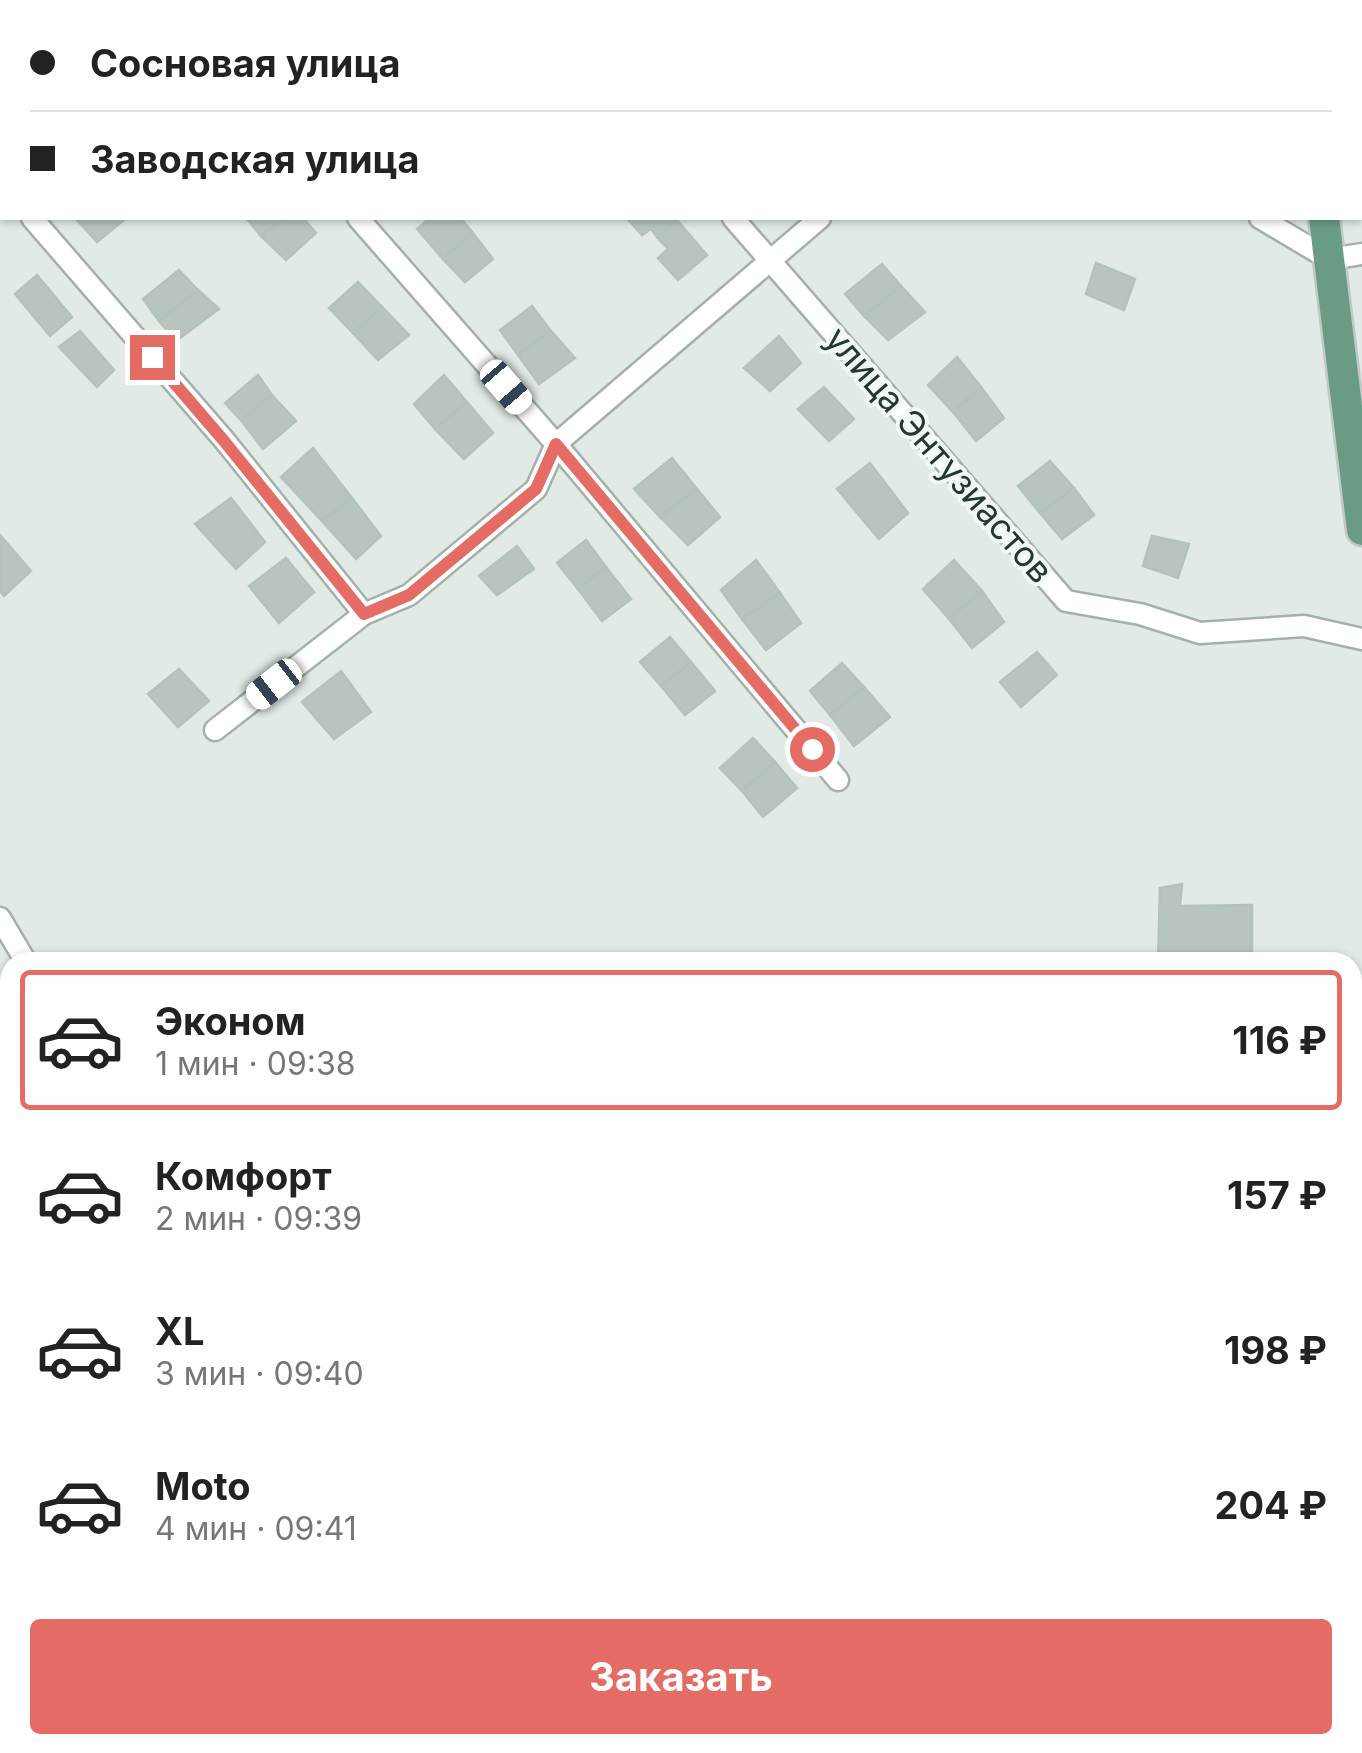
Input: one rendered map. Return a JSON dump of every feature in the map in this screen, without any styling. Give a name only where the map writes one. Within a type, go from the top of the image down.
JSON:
[{"type":"main road","points":[[1324,220],[1362,530]]},
{"type":"street","points":[[34,220],[224,441],[364,614]]},
{"type":"street","points":[[360,220],[556,444],[838,780]]},
{"type":"street","name":"улица Энтузиастов","points":[[734,220],[1066,601],[1140,614],[1200,633],[1304,626],[1362,638]]},
{"type":"street","points":[[215,730],[364,614],[409,595],[536,489],[556,444],[818,220]]},
{"type":"street","points":[[1263,220],[1329,259],[1362,254]]},
{"type":"street","points":[[0,918],[20,952]]},
{"type":"building","points":[[77,220],[124,220],[97,242]]},
{"type":"building","points":[[248,220],[281,220],[261,236]]},
{"type":"building","points":[[281,220],[305,220],[316,233],[286,260],[261,236]]},
{"type":"building","points":[[428,220],[463,220],[472,232],[443,259],[417,229]]},
{"type":"building","points":[[629,220],[677,220],[657,237],[651,229],[642,235]]},
{"type":"building","points":[[677,220],[707,255],[678,280],[658,258],[668,249],[657,237]]},
{"type":"building","points":[[472,232],[493,259],[465,282],[443,259]]},
{"type":"building","points":[[1096,263],[1135,279],[1124,310],[1086,294]]},
{"type":"building","points":[[882,264],[901,286],[864,316],[845,294]]},
{"type":"building","points":[[179,270],[198,290],[159,321],[143,299]]},
{"type":"building","points":[[37,275],[72,317],[50,336],[15,294]]},
{"type":"building","points":[[358,282],[382,307],[353,333],[329,308]]},
{"type":"building","points":[[901,286],[925,312],[888,340],[864,316]]},
{"type":"building","points":[[198,290],[219,309],[176,341],[159,321]]},
{"type":"building","points":[[532,306],[551,331],[518,355],[500,330]]},
{"type":"building","points":[[382,307],[409,335],[378,360],[353,333]]},
{"type":"building","points":[[80,331],[114,370],[97,387],[59,347]]},
{"type":"building","points":[[551,331],[575,358],[539,384],[518,355]]},
{"type":"building","points":[[779,336],[801,363],[770,391],[744,368]]},
{"type":"building","points":[[957,357],[981,387],[953,412],[928,385]]},
{"type":"building","points":[[258,375],[272,395],[241,420],[225,403]]},
{"type":"building","points":[[444,375],[467,402],[435,429],[414,404]]},
{"type":"building","points":[[824,387],[854,419],[829,441],[798,409]]},
{"type":"building","points":[[981,387],[1004,418],[976,441],[953,412]]},
{"type":"building","points":[[272,395],[296,421],[263,449],[241,420]]},
{"type":"building","points":[[467,402],[493,433],[464,459],[435,429]]},
{"type":"building","points":[[313,448],[352,498],[322,521],[281,477]]},
{"type":"building","points":[[672,458],[697,489],[660,517],[634,489]]},
{"type":"building","points":[[1050,461],[1074,488],[1040,513],[1018,486]]},
{"type":"building","points":[[870,463],[908,513],[879,539],[837,489]]},
{"type":"building","points":[[1074,488],[1094,515],[1062,539],[1040,513]]},
{"type":"building","points":[[697,489],[720,517],[688,545],[660,517]]},
{"type":"building","points":[[231,498],[265,542],[236,569],[195,524]]},
{"type":"building","points":[[352,498],[381,536],[356,559],[322,521]]},
{"type":"building","points":[[0,535],[31,571],[4,596],[0,591]]},
{"type":"building","points":[[1152,536],[1189,544],[1178,578],[1143,566]]},
{"type":"building","points":[[586,540],[606,567],[578,589],[557,563]]},
{"type":"building","points":[[517,546],[534,569],[497,595],[479,576]]},
{"type":"building","points":[[286,558],[314,592],[279,623],[249,586]]},
{"type":"building","points":[[756,560],[780,593],[742,619],[721,590]]},
{"type":"building","points":[[954,560],[982,591],[949,619],[923,589]]},
{"type":"building","points":[[606,567],[631,599],[602,621],[578,589]]},
{"type":"building","points":[[982,591],[1004,622],[972,648],[949,619]]},
{"type":"building","points":[[780,593],[801,623],[766,650],[742,619]]},
{"type":"building","points":[[670,637],[691,662],[661,686],[640,662]]},
{"type":"building","points":[[1037,652],[1057,675],[1021,707],[1000,682]]},
{"type":"building","points":[[691,662],[715,691],[685,715],[661,686]]},
{"type":"building","points":[[842,663],[864,687],[830,715],[810,691]]},
{"type":"building","points":[[179,669],[209,701],[178,727],[148,694]]},
{"type":"building","points":[[341,671],[371,712],[334,739],[302,702]]},
{"type":"building","points":[[864,687],[890,717],[854,746],[830,715]]},
{"type":"building","points":[[753,738],[775,762],[742,791],[720,768]]},
{"type":"building","points":[[775,762],[797,788],[763,817],[742,791]]},
{"type":"building","points":[[1182,884],[1180,906],[1252,905],[1252,952],[1158,952],[1160,888]]},
{"type":"route","points":[[152,357],[364,614],[409,595],[536,489],[556,444],[812,749]]}]
